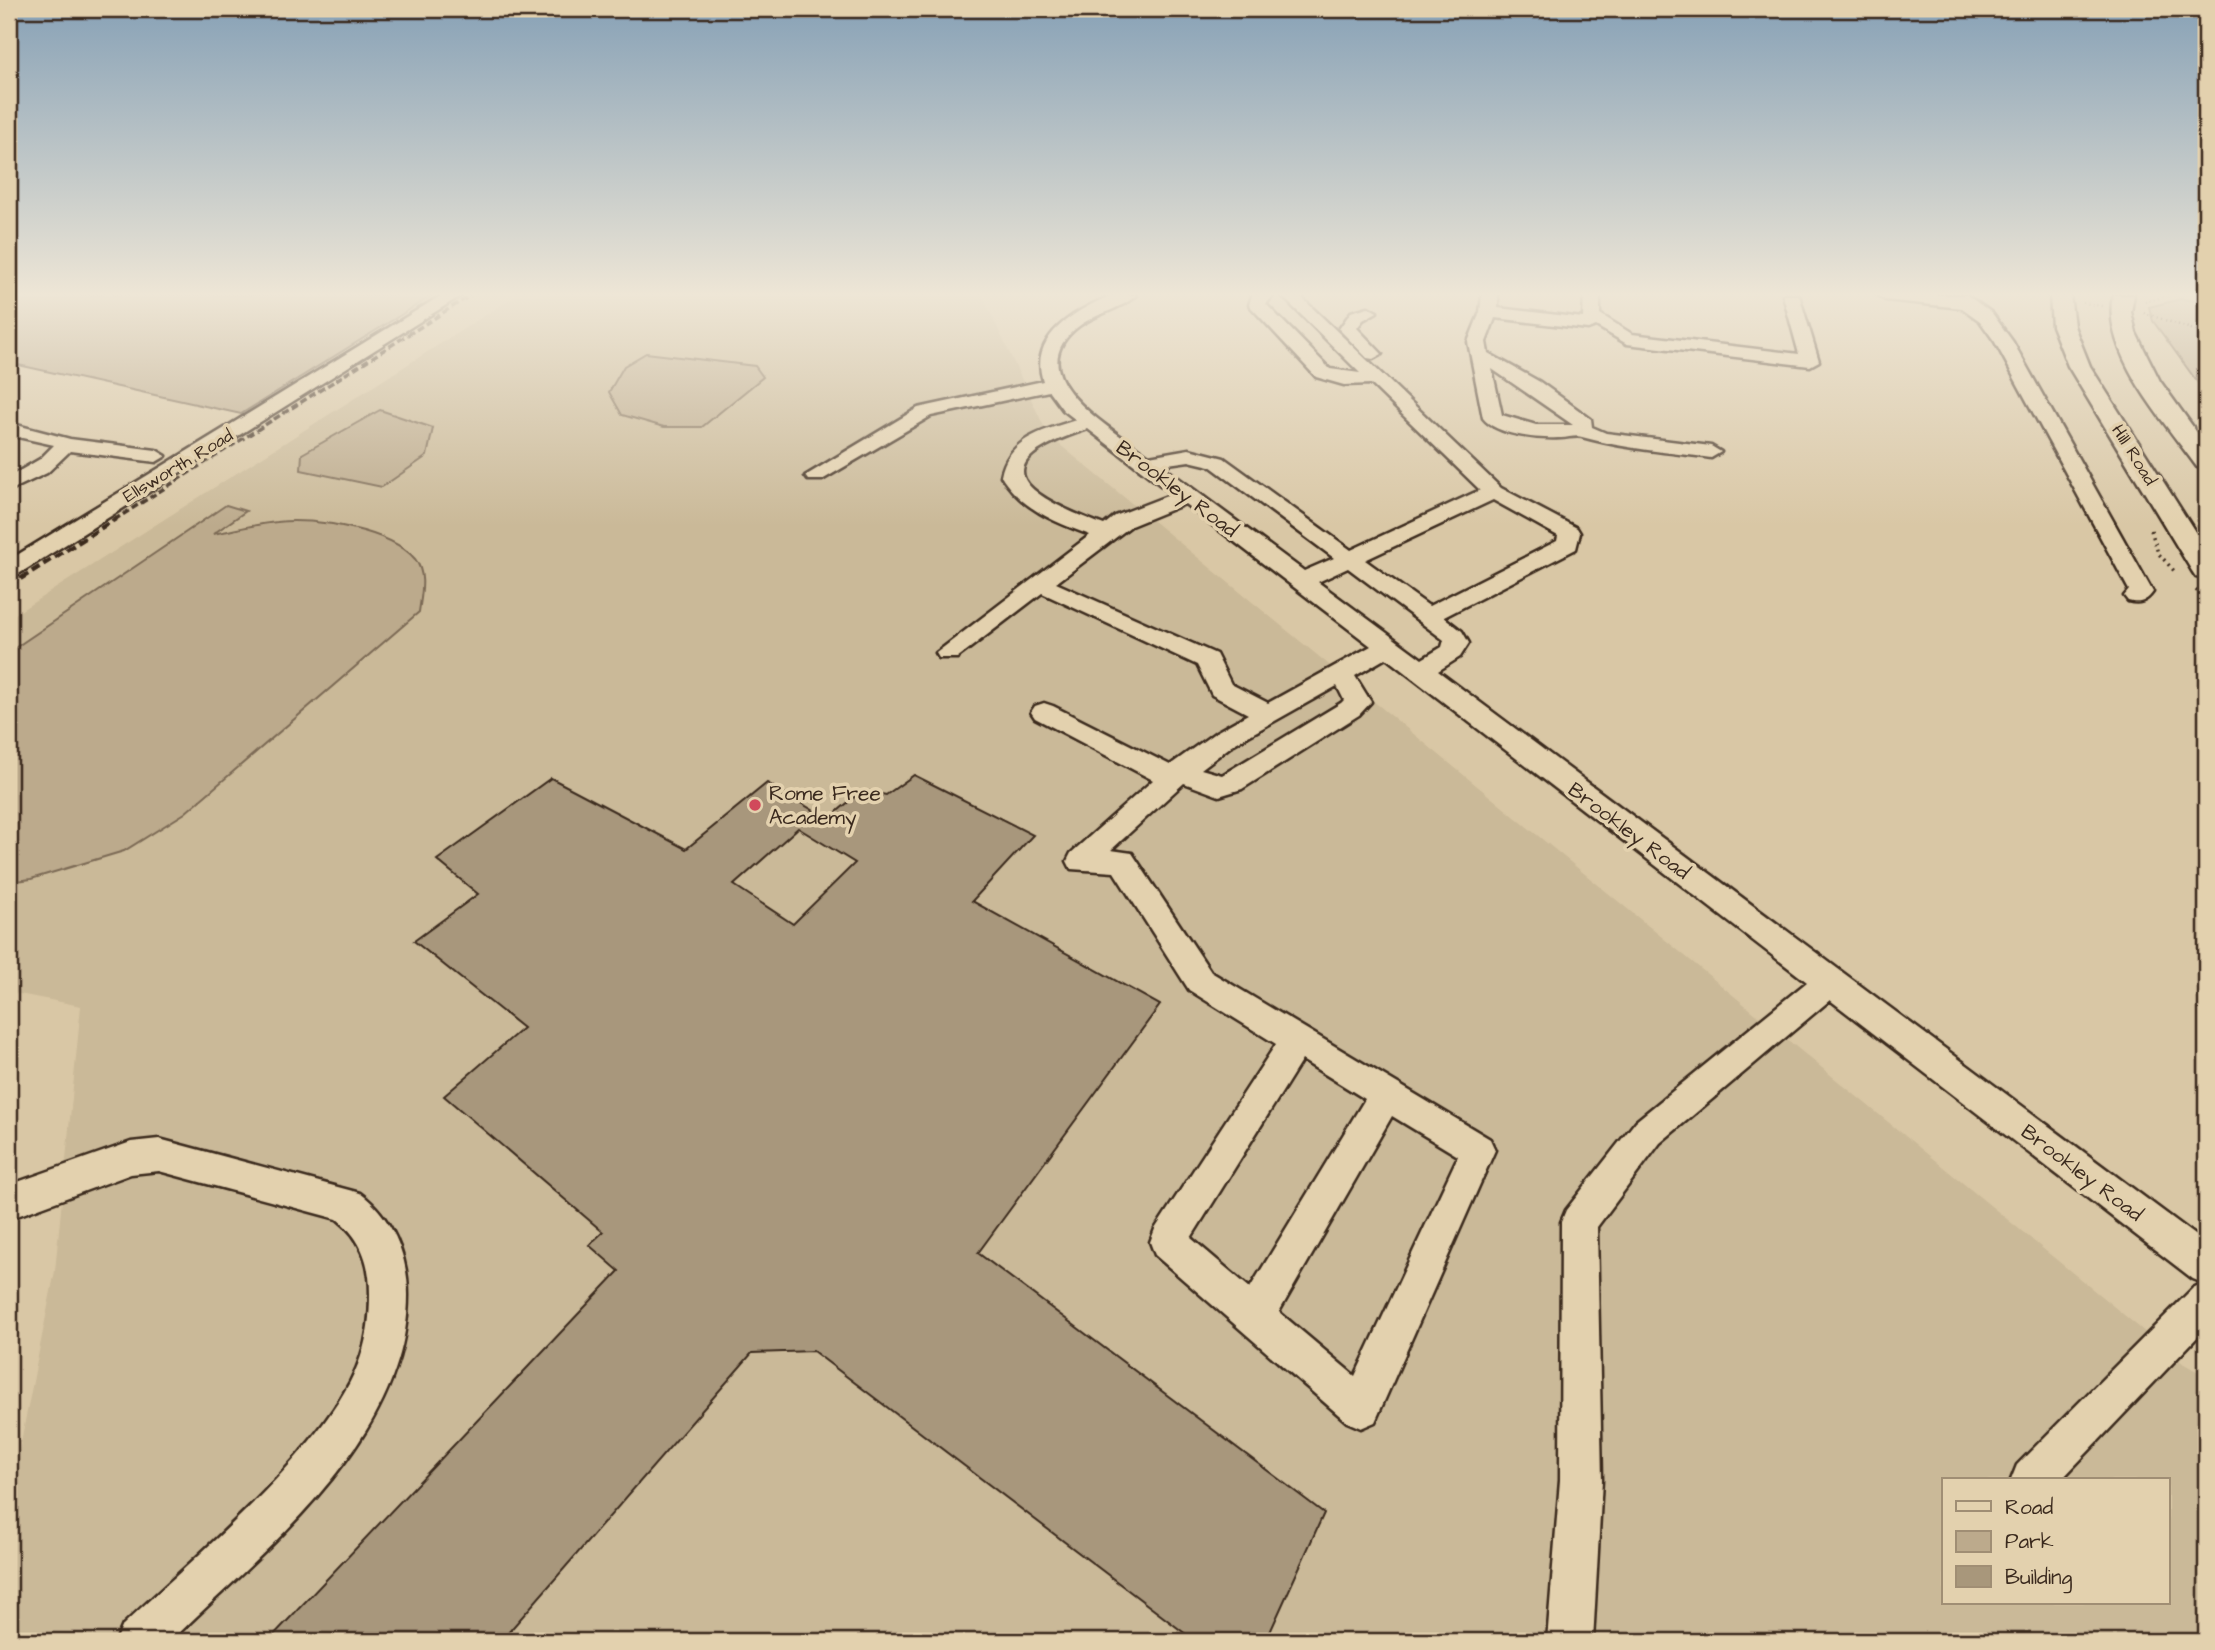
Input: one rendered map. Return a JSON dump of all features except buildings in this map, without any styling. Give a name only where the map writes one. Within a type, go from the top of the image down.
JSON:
[{"type":"main road","name":"Hill Road","points":[[2083,372],[2206,571]]},
{"type":"main road","points":[[2146,372],[2206,462]]},
{"type":"street","name":"Ellsworth Road","points":[[9,570],[329,372]]},
{"type":"street","points":[[815,476],[925,412],[1054,388],[1048,372]]},
{"type":"street","points":[[1322,372],[1344,379],[1377,382],[1399,379],[1392,372]]},
{"type":"street","points":[[1367,372],[1494,492],[1569,533],[1568,544],[1427,616]]},
{"type":"street","points":[[1483,372],[1493,418],[1502,423],[1568,433],[1581,429],[1602,438],[1711,452]]},
{"type":"street","points":[[1512,372],[1584,423],[1581,429]]},
{"type":"street","points":[[2020,372],[2141,592],[2136,596]]},
{"type":"street","name":"Brookley Road","points":[[1054,388],[1090,422],[1143,464],[2206,1266]]},
{"type":"street","points":[[1090,422],[1029,446],[1018,456],[1013,466],[1013,479],[1022,493],[1035,503],[1107,534]]},
{"type":"street","points":[[9,429],[60,440],[64,444],[156,456]]},
{"type":"street","points":[[9,485],[42,467],[59,454],[64,444]]},
{"type":"street","points":[[1143,464],[1181,454],[1210,459],[1454,636],[1457,643],[1451,652],[1418,672]]},
{"type":"street","points":[[1299,582],[1494,492]]},
{"type":"street","points":[[948,653],[1107,534],[1141,512],[1186,496]]},
{"type":"street","points":[[1040,584],[1207,660],[1221,689],[1269,713]]},
{"type":"street","points":[[1296,1041],[1168,1242],[1361,1408],[1478,1150],[1385,1096],[1200,981],[1122,861],[1081,861],[1176,775],[1225,738],[1387,648]]},
{"type":"street","points":[[1044,712],[1176,775],[1219,786],[1232,782],[1358,702],[1341,672]]},
{"type":"street","points":[[1570,1641],[1581,1480],[1579,1222],[1647,1132],[1829,983]]},
{"type":"street","points":[[1255,1317],[1385,1096]]},
{"type":"street","points":[[9,1202],[131,1158],[159,1155],[347,1205],[369,1224],[383,1253],[390,1294],[387,1327],[371,1379],[347,1425],[293,1492],[139,1641]]},
{"type":"street","points":[[2034,1478],[2206,1301]]},
{"type":"shaded area","name":"Rome Free Academy","points":[[396,372],[1018,372],[1048,435],[2184,1364],[2206,1376],[2206,1641],[9,1641],[9,1502],[55,1271],[81,1006],[9,992],[9,618]]},
{"type":"green space","points":[[50,372],[309,372],[241,414]]},
{"type":"green space","points":[[621,372],[759,372],[763,377],[702,427],[664,427],[622,415],[609,392]]},
{"type":"green space","points":[[2190,372],[2206,372],[2206,394]]},
{"type":"green space","points":[[380,410],[433,428],[427,456],[382,487],[301,470],[302,454]]},
{"type":"green space","points":[[226,505],[246,511],[213,534],[292,521],[330,524],[388,540],[404,549],[419,565],[422,585],[419,612],[185,813],[124,851],[31,879],[9,882],[9,652]]},
{"type":"railway","points":[[114,520],[349,372]]},
{"type":"railway","points":[[9,586],[117,518]]},
{"type":"place","name":"Rome Free Academy","points":[[755,805]]}]
